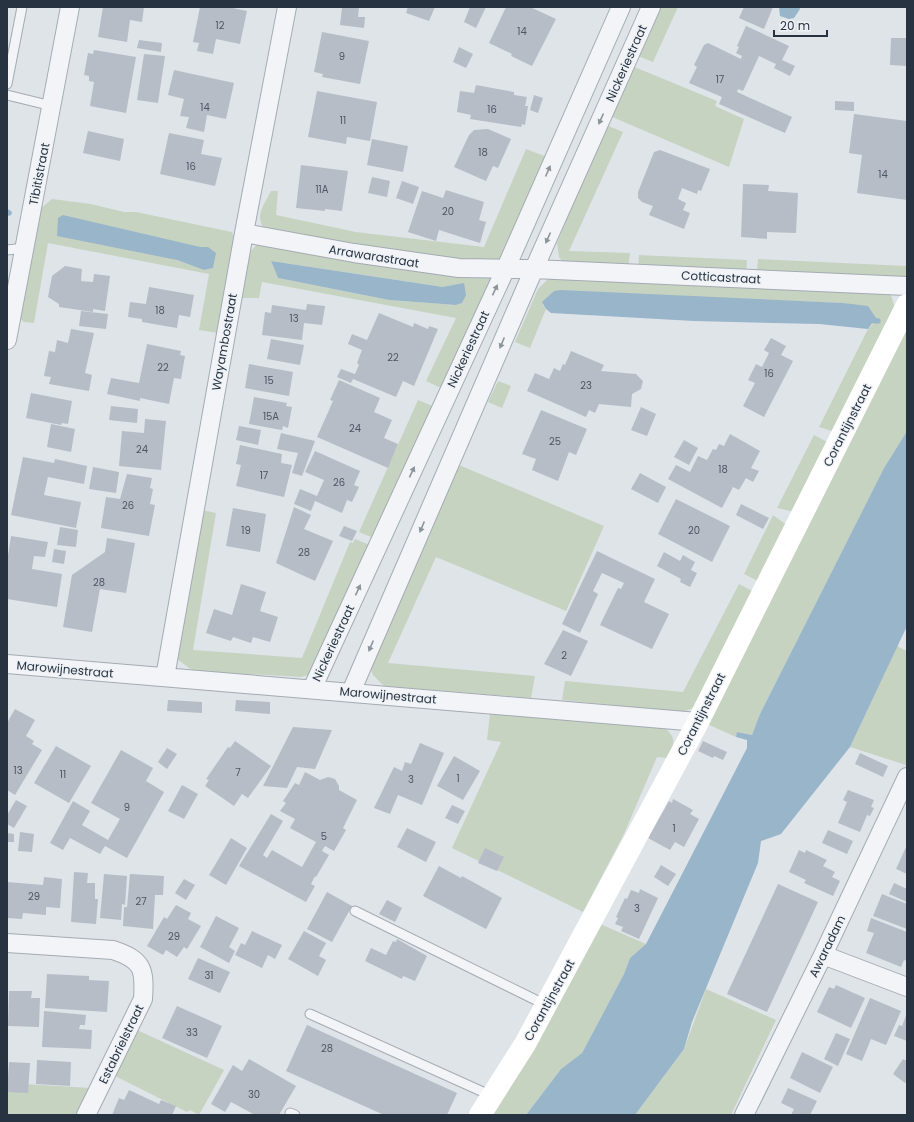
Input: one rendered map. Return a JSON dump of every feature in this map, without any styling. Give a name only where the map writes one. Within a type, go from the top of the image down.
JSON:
[{"type":"street","name":"Tibitistraat","points":[[7,340],[70,7]]},
{"type":"street","name":"Wayambostraat","points":[[165,678],[244,233],[287,7]]},
{"type":"street","name":"Nickeriestraat","points":[[312,689],[505,270],[621,7]]},
{"type":"street","name":"Nickeriestraat","points":[[351,692],[534,269],[651,7]]},
{"type":"street","name":"Arrawarastraat","points":[[244,233],[354,253],[459,268],[505,270],[534,269]]},
{"type":"street","name":"Cotticastraat","points":[[534,269],[907,286]]},
{"type":"street","name":"Corantijnstraat","points":[[480,1115],[524,1044],[546,1005],[698,722],[907,305]]},
{"type":"street","name":"Marowijnestraat","points":[[7,664],[698,722]]},
{"type":"street","name":"Awaradam","points":[[744,1115],[823,955],[907,777]]},
{"type":"street","name":"Estabrielstraat","points":[[7,943],[114,950],[130,956],[142,968],[144,983],[143,999],[86,1115]]},
{"type":"street","points":[[823,955],[907,988]]},
{"type":"lane","points":[[7,84],[22,7]]},
{"type":"lane","points":[[7,94],[52,106]]},
{"type":"lane","points":[[7,250],[25,248]]},
{"type":"lane","points":[[355,911],[546,1005]]},
{"type":"lane","points":[[310,1014],[492,1096]]},
{"type":"green space","points":[[660,7],[678,7],[653,62],[638,56]]},
{"type":"green space","points":[[632,66],[717,101],[715,106],[744,119],[729,167],[610,116]]},
{"type":"green space","points":[[606,125],[623,132],[569,251],[630,253],[628,269],[564,263],[559,257],[557,243]]},
{"type":"green space","points":[[526,149],[547,157],[503,256],[488,267],[265,230],[260,220],[261,210],[271,191],[278,191],[276,215],[356,232],[484,247]]},
{"type":"green space","points":[[52,199],[91,204],[124,212],[136,212],[232,232],[236,244],[218,333],[199,330],[209,274],[48,243],[34,323],[24,322],[18,317],[40,209]],"holes":[[[200,247],[208,247],[213,268],[204,270],[177,260]]]},
{"type":"green space","points":[[259,242],[490,276],[492,280],[443,389],[426,381],[456,318],[262,282],[259,298],[239,298],[251,251]],"holes":[[[271,261],[443,287],[462,303],[456,305],[389,300],[278,278]]]},
{"type":"green space","points":[[639,255],[747,260],[746,275],[638,269]]},
{"type":"green space","points":[[758,259],[907,266],[907,277],[897,281],[761,274],[757,270]]},
{"type":"green space","points":[[553,274],[888,292],[891,295],[895,309],[835,432],[819,427],[868,329],[873,324],[843,303],[554,291],[543,305],[546,309],[530,348],[515,342],[538,289]]},
{"type":"green space","points":[[907,321],[907,431],[884,468],[760,714],[752,735],[738,732],[736,737],[707,724]]},
{"type":"green space","points":[[498,381],[511,386],[502,408],[488,402]]},
{"type":"green space","points":[[418,400],[435,407],[376,539],[359,532]]},
{"type":"green space","points":[[814,435],[829,443],[795,512],[777,508]]},
{"type":"green space","points":[[459,465],[604,526],[566,611],[436,557],[388,663],[535,676],[531,698],[384,686],[373,675],[370,667]]},
{"type":"green space","points":[[202,510],[216,513],[193,650],[302,658],[350,542],[353,543],[355,539],[370,545],[314,670],[308,675],[301,677],[197,671],[189,668],[176,658]]},
{"type":"green space","points":[[773,515],[788,526],[760,582],[744,574]]},
{"type":"green space","points":[[739,584],[756,593],[696,705],[691,709],[682,712],[562,700],[565,681],[683,692]]},
{"type":"green space","points":[[897,646],[907,651],[906,765],[850,747]]},
{"type":"green space","points":[[490,714],[664,728],[673,738],[672,750],[667,758],[657,757],[623,836],[583,912],[452,848],[501,742],[487,740]]},
{"type":"green space","points":[[598,923],[646,944],[630,958],[624,974],[582,1053],[561,1069],[526,1115],[487,1115]]},
{"type":"green space","points":[[706,989],[776,1020],[731,1115],[635,1115],[684,1049]]},
{"type":"green space","points":[[137,1030],[224,1070],[199,1115],[190,1110],[187,1112],[113,1075]]},
{"type":"green space","points":[[7,1083],[91,1088],[76,1115],[7,1115]]},
{"type":"water","points":[[779,7],[799,7],[800,9],[794,18],[789,19],[780,16]]},
{"type":"water","points":[[63,215],[200,247],[208,247],[216,253],[213,268],[204,270],[177,260],[57,236],[58,218]]},
{"type":"water","points":[[271,261],[443,287],[464,283],[466,295],[462,303],[456,305],[389,300],[278,278]]},
{"type":"water","points":[[561,290],[843,303],[868,306],[876,318],[868,329],[819,324],[694,321],[551,313],[546,309],[542,302],[554,291]]},
{"type":"water","points":[[907,431],[907,626],[850,747],[781,834],[761,841],[758,863],[692,1022],[684,1049],[635,1115],[526,1115],[561,1069],[582,1053],[624,974],[630,958],[646,944],[747,748],[747,740],[736,737],[737,732],[752,735],[760,714],[884,468]]},
{"type":"building","points":[[103,7],[144,7],[142,22],[130,20],[127,42],[98,37]]},
{"type":"building","points":[[200,7],[228,7],[247,11],[240,44],[216,39],[213,54],[197,51],[199,43],[193,42]]},
{"type":"building","points":[[342,7],[359,7],[358,17],[365,17],[364,28],[340,25]]},
{"type":"building","points":[[408,7],[435,7],[429,21],[406,13]]},
{"type":"building","points":[[470,7],[486,7],[476,28],[464,22]]},
{"type":"building","points":[[506,7],[530,7],[556,19],[532,66],[489,43]]},
{"type":"building","points":[[744,7],[773,7],[764,29],[739,18]]},
{"type":"building","points":[[746,26],[789,46],[782,60],[795,66],[790,76],[774,68],[776,64],[759,56],[743,91],[738,89],[737,92],[792,117],[785,133],[719,104],[722,97],[689,83],[697,67],[694,65],[704,45],[708,43],[741,59],[742,56],[736,53],[739,47],[737,46]]},
{"type":"building","points":[[322,32],[369,41],[360,84],[322,77],[323,74],[314,72]]},
{"type":"building","points":[[891,38],[907,38],[907,66],[890,65]]},
{"type":"building","points":[[139,40],[162,43],[161,52],[137,48]]},
{"type":"building","points":[[459,47],[473,54],[466,68],[453,62]]},
{"type":"building","points":[[94,50],[136,57],[126,113],[90,106],[94,82],[89,81],[89,76],[84,75],[88,53],[93,54]]},
{"type":"building","points":[[144,54],[165,56],[158,103],[137,100]]},
{"type":"building","points":[[174,70],[234,83],[226,119],[207,115],[204,132],[186,128],[189,117],[180,116],[184,99],[168,95]]},
{"type":"building","points":[[476,85],[514,92],[514,95],[527,97],[525,106],[528,106],[525,125],[522,124],[521,127],[470,119],[471,115],[457,112],[460,91],[474,93]]},
{"type":"building","points":[[317,91],[377,102],[370,141],[347,137],[346,144],[308,137]]},
{"type":"building","points":[[534,95],[543,98],[538,113],[530,110]]},
{"type":"building","points":[[835,101],[854,102],[854,111],[835,110]]},
{"type":"building","points":[[854,114],[907,121],[907,200],[857,193],[862,155],[849,153]]},
{"type":"building","points":[[488,129],[511,139],[498,168],[493,166],[486,181],[454,167],[469,135],[474,130]]},
{"type":"building","points":[[88,131],[124,139],[120,161],[83,153]]},
{"type":"building","points":[[169,133],[204,140],[201,154],[222,158],[215,186],[160,174]]},
{"type":"building","points":[[372,139],[408,146],[403,172],[367,165]]},
{"type":"building","points":[[660,150],[710,169],[701,191],[698,190],[697,194],[682,188],[678,199],[686,203],[683,210],[690,213],[684,229],[649,215],[653,206],[642,202],[638,198],[638,192],[654,152]]},
{"type":"building","points":[[301,165],[348,171],[342,211],[296,208]]},
{"type":"building","points":[[372,177],[390,181],[387,197],[368,193]]},
{"type":"building","points":[[402,181],[419,187],[413,204],[396,198]]},
{"type":"building","points":[[743,184],[769,185],[768,191],[798,193],[796,233],[767,232],[767,239],[741,237]]},
{"type":"building","points":[[446,190],[484,202],[479,220],[486,222],[480,243],[439,230],[436,241],[408,232],[422,191],[443,198]]},
{"type":"building","points":[[65,266],[82,269],[81,281],[93,282],[94,274],[110,276],[105,311],[93,309],[93,312],[59,307],[59,304],[48,297],[52,276]]},
{"type":"building","points":[[149,287],[194,295],[190,317],[179,315],[177,328],[142,322],[142,319],[128,317],[130,302],[146,304]]},
{"type":"building","points":[[307,304],[325,306],[322,325],[304,323],[302,340],[262,335],[265,312],[271,313],[272,305],[306,310]]},
{"type":"building","points":[[81,311],[108,314],[106,329],[79,326]]},
{"type":"building","points":[[379,313],[413,327],[414,323],[428,329],[429,326],[438,329],[414,386],[403,381],[396,397],[353,379],[351,383],[337,377],[341,369],[355,374],[359,365],[357,363],[362,350],[348,344],[352,334],[367,340]]},
{"type":"building","points":[[71,329],[94,333],[85,373],[92,375],[89,391],[49,384],[51,377],[44,376],[49,351],[55,352],[57,340],[68,343]]},
{"type":"building","points":[[771,338],[786,346],[781,355],[793,361],[764,417],[743,406],[755,383],[748,380],[756,364],[762,367],[769,353],[764,350]]},
{"type":"building","points":[[271,339],[304,345],[300,365],[267,359]]},
{"type":"building","points":[[147,344],[181,351],[180,355],[185,356],[181,379],[174,378],[169,404],[140,398],[140,401],[107,394],[111,378],[139,383]]},
{"type":"building","points":[[571,351],[604,365],[601,371],[636,374],[643,381],[641,389],[632,394],[631,407],[599,404],[595,413],[589,410],[586,417],[527,391],[535,373],[549,379],[554,368],[560,371],[563,364],[565,365]]},
{"type":"building","points":[[249,364],[293,372],[289,396],[245,388]]},
{"type":"building","points":[[339,380],[380,398],[374,412],[392,420],[384,438],[398,444],[388,468],[317,437],[333,401],[330,400]]},
{"type":"building","points":[[31,393],[72,401],[68,424],[62,423],[61,425],[26,418]]},
{"type":"building","points":[[254,397],[287,403],[286,406],[292,407],[288,428],[283,426],[282,430],[249,424]]},
{"type":"building","points":[[111,406],[138,409],[137,423],[109,420]]},
{"type":"building","points":[[641,407],[656,414],[647,436],[631,430]]},
{"type":"building","points":[[541,410],[587,429],[576,455],[569,452],[558,481],[532,470],[536,459],[522,454]]},
{"type":"building","points":[[145,419],[166,421],[161,470],[119,466],[122,431],[144,433]]},
{"type":"building","points":[[51,424],[75,429],[71,452],[47,447]]},
{"type":"building","points":[[239,426],[261,430],[258,445],[236,440]]},
{"type":"building","points":[[281,433],[315,441],[302,476],[292,473],[298,453],[277,449]]},
{"type":"building","points":[[730,434],[760,451],[751,468],[759,471],[753,482],[746,478],[739,490],[733,487],[722,508],[668,479],[676,465],[690,472],[698,456],[707,460],[713,449],[716,450],[719,444],[724,446]]},
{"type":"building","points":[[684,440],[698,448],[689,465],[674,457]]},
{"type":"building","points":[[240,445],[282,454],[281,463],[292,465],[284,497],[236,486],[241,465],[236,464]]},
{"type":"building","points":[[315,451],[360,471],[354,485],[359,487],[352,502],[347,500],[342,513],[315,501],[311,511],[294,504],[300,489],[317,496],[324,480],[305,472]]},
{"type":"building","points":[[23,457],[54,463],[55,459],[87,466],[84,484],[48,477],[44,495],[81,502],[76,528],[11,515]]},
{"type":"building","points":[[93,467],[119,472],[116,493],[89,489]]},
{"type":"building","points":[[640,473],[666,487],[658,503],[631,489]]},
{"type":"building","points":[[127,474],[152,478],[150,488],[153,489],[150,504],[155,505],[149,536],[101,528],[106,497],[120,499]]},
{"type":"building","points":[[676,499],[730,526],[712,562],[658,534]]},
{"type":"building","points":[[741,504],[769,518],[763,529],[736,515]]},
{"type":"building","points":[[294,507],[311,515],[304,529],[333,541],[315,581],[276,563]]},
{"type":"building","points":[[233,508],[266,514],[260,552],[226,546]]},
{"type":"building","points":[[344,526],[357,531],[352,541],[339,536]]},
{"type":"building","points":[[60,527],[78,530],[76,547],[57,545]]},
{"type":"building","points":[[11,536],[48,542],[45,557],[34,556],[32,569],[62,574],[57,607],[7,599],[7,562]]},
{"type":"building","points":[[107,538],[135,543],[126,593],[100,589],[92,632],[63,627],[72,575],[105,552]]},
{"type":"building","points":[[54,549],[66,551],[64,564],[52,562]]},
{"type":"building","points":[[597,551],[655,579],[644,602],[669,614],[652,649],[600,625],[618,588],[621,589],[624,583],[602,573],[593,591],[598,594],[580,633],[562,624]]},
{"type":"building","points":[[664,552],[680,561],[683,555],[695,562],[691,570],[697,573],[690,587],[680,582],[681,579],[657,566]]},
{"type":"building","points":[[241,584],[266,592],[260,611],[278,617],[270,642],[253,637],[251,643],[233,637],[231,641],[206,633],[214,609],[232,615]]},
{"type":"building","points":[[563,630],[588,641],[571,676],[544,664]]},
{"type":"building","points":[[168,700],[202,702],[202,713],[167,711]]},
{"type":"building","points":[[236,700],[270,702],[270,714],[235,711]]},
{"type":"building","points":[[15,709],[35,720],[26,736],[34,741],[32,744],[42,750],[15,795],[7,790],[7,723]]},
{"type":"building","points":[[293,727],[332,730],[315,769],[297,767],[287,788],[263,786]]},
{"type":"building","points":[[235,741],[271,766],[248,798],[242,794],[234,806],[205,786],[209,780],[206,779],[228,747],[230,748]]},
{"type":"building","points":[[703,741],[727,752],[723,760],[714,756],[713,758],[698,751]]},
{"type":"building","points":[[420,743],[444,753],[422,805],[398,795],[390,814],[374,808],[394,767],[402,771],[405,762],[411,764]]},
{"type":"building","points":[[56,746],[91,766],[69,803],[34,783]]},
{"type":"building","points":[[167,748],[177,754],[167,769],[158,762]]},
{"type":"building","points":[[121,750],[153,768],[146,781],[164,792],[127,858],[105,846],[100,854],[70,838],[63,850],[50,843],[73,801],[90,811],[82,825],[108,840],[120,819],[91,803]]},
{"type":"building","points":[[860,753],[888,766],[883,777],[855,764]]},
{"type":"building","points":[[454,756],[480,771],[463,800],[437,786]]},
{"type":"building","points":[[305,772],[320,780],[328,777],[335,779],[339,786],[339,790],[357,800],[343,828],[346,830],[334,851],[325,846],[322,851],[329,855],[311,884],[315,886],[306,902],[239,866],[271,814],[283,821],[263,855],[267,858],[272,850],[302,867],[316,842],[290,828],[295,819],[280,811],[286,803],[283,801],[295,783],[299,785]]},
{"type":"building","points":[[182,785],[198,794],[184,819],[168,811]]},
{"type":"building","points":[[848,790],[874,800],[871,807],[874,808],[870,816],[867,815],[860,832],[838,823],[847,802],[843,800]]},
{"type":"building","points":[[673,799],[693,810],[690,814],[699,819],[684,847],[675,842],[670,850],[648,838],[669,801],[672,803]]},
{"type":"building","points":[[16,800],[27,806],[14,828],[7,824],[7,815]]},
{"type":"building","points":[[452,805],[465,811],[458,824],[445,818]]},
{"type":"building","points":[[407,828],[436,842],[426,862],[397,847]]},
{"type":"building","points":[[828,830],[853,841],[847,854],[822,843]]},
{"type":"building","points":[[20,832],[34,834],[32,852],[18,851]]},
{"type":"building","points":[[7,833],[14,834],[14,842],[7,842]]},
{"type":"building","points":[[231,838],[247,848],[226,885],[209,875]]},
{"type":"building","points":[[907,847],[907,874],[896,869]]},
{"type":"building","points":[[485,848],[504,857],[497,871],[478,863]]},
{"type":"building","points":[[799,850],[805,853],[806,850],[827,860],[823,866],[835,872],[832,877],[840,881],[833,896],[804,883],[806,880],[789,872]]},
{"type":"building","points":[[661,865],[676,874],[668,886],[654,877]]},
{"type":"building","points":[[439,866],[461,878],[462,876],[502,898],[486,929],[423,896]]},
{"type":"building","points":[[74,872],[88,873],[87,883],[95,883],[95,899],[98,899],[96,924],[71,922]]},
{"type":"building","points":[[104,874],[127,876],[125,905],[122,904],[121,920],[100,918]]},
{"type":"building","points":[[130,874],[164,876],[163,895],[155,895],[153,929],[123,926],[124,907],[127,907]]},
{"type":"building","points":[[44,877],[62,879],[60,908],[46,907],[46,915],[23,913],[22,919],[7,918],[7,882],[43,885]]},
{"type":"building","points":[[184,879],[195,885],[186,900],[175,893]]},
{"type":"building","points":[[894,883],[907,889],[907,902],[889,894]]},
{"type":"building","points":[[778,884],[818,902],[767,1012],[727,994]]},
{"type":"building","points":[[640,889],[658,898],[639,939],[621,931],[623,927],[615,924],[618,918],[616,917],[625,898],[627,899],[631,890],[639,893]]},
{"type":"building","points":[[327,892],[352,906],[332,942],[307,929]]},
{"type":"building","points":[[882,894],[907,904],[907,929],[873,916]]},
{"type":"building","points":[[387,900],[402,908],[395,922],[379,914]]},
{"type":"building","points":[[176,905],[191,913],[188,919],[201,926],[187,949],[184,947],[177,957],[166,950],[163,955],[147,946],[164,917],[167,919]]},
{"type":"building","points":[[216,916],[239,928],[229,947],[235,951],[229,963],[200,947]]},
{"type":"building","points":[[871,918],[907,932],[907,961],[904,960],[901,967],[866,953],[874,933],[867,931]]},
{"type":"building","points":[[252,931],[282,945],[275,959],[268,955],[262,968],[235,955],[241,943],[245,945]]},
{"type":"building","points":[[304,931],[326,943],[319,956],[326,960],[318,976],[288,959]]},
{"type":"building","points":[[397,939],[427,956],[415,981],[403,976],[402,979],[365,961],[371,948],[386,955],[393,941],[396,942]]},
{"type":"building","points":[[198,958],[230,972],[220,993],[188,979]]},
{"type":"building","points":[[47,974],[89,976],[89,980],[109,981],[107,1012],[45,1008]]},
{"type":"building","points":[[836,985],[865,998],[851,1028],[817,1012],[829,987],[834,989]]},
{"type":"building","points":[[9,991],[32,991],[31,998],[40,998],[39,1027],[8,1026]]},
{"type":"building","points":[[870,998],[901,1011],[886,1045],[871,1039],[862,1061],[846,1054]]},
{"type":"building","points":[[177,1006],[222,1026],[207,1058],[162,1038]]},
{"type":"building","points":[[44,1011],[86,1015],[85,1025],[80,1025],[79,1029],[92,1030],[91,1049],[42,1047]]},
{"type":"building","points":[[907,1013],[907,1041],[894,1036],[899,1025],[902,1026]]},
{"type":"building","points":[[307,1025],[457,1093],[447,1115],[384,1115],[286,1071]]},
{"type":"building","points":[[836,1033],[850,1039],[838,1066],[824,1059]]},
{"type":"building","points":[[802,1052],[833,1067],[820,1093],[790,1078]]},
{"type":"building","points":[[249,1059],[296,1086],[279,1115],[255,1115],[231,1102],[225,1112],[211,1104],[233,1065],[242,1071]]},
{"type":"building","points":[[903,1059],[907,1061],[907,1080],[905,1083],[893,1074]]},
{"type":"building","points":[[37,1060],[71,1062],[70,1086],[36,1084]]},
{"type":"building","points":[[9,1062],[30,1063],[28,1093],[7,1092]]},
{"type":"building","points":[[788,1088],[817,1101],[810,1115],[791,1115],[794,1109],[781,1103]]},
{"type":"building","points":[[129,1090],[159,1104],[161,1100],[176,1106],[172,1115],[112,1115],[119,1098],[124,1100]]},
{"type":"waterway","points":[[868,320],[878,321]]}]
